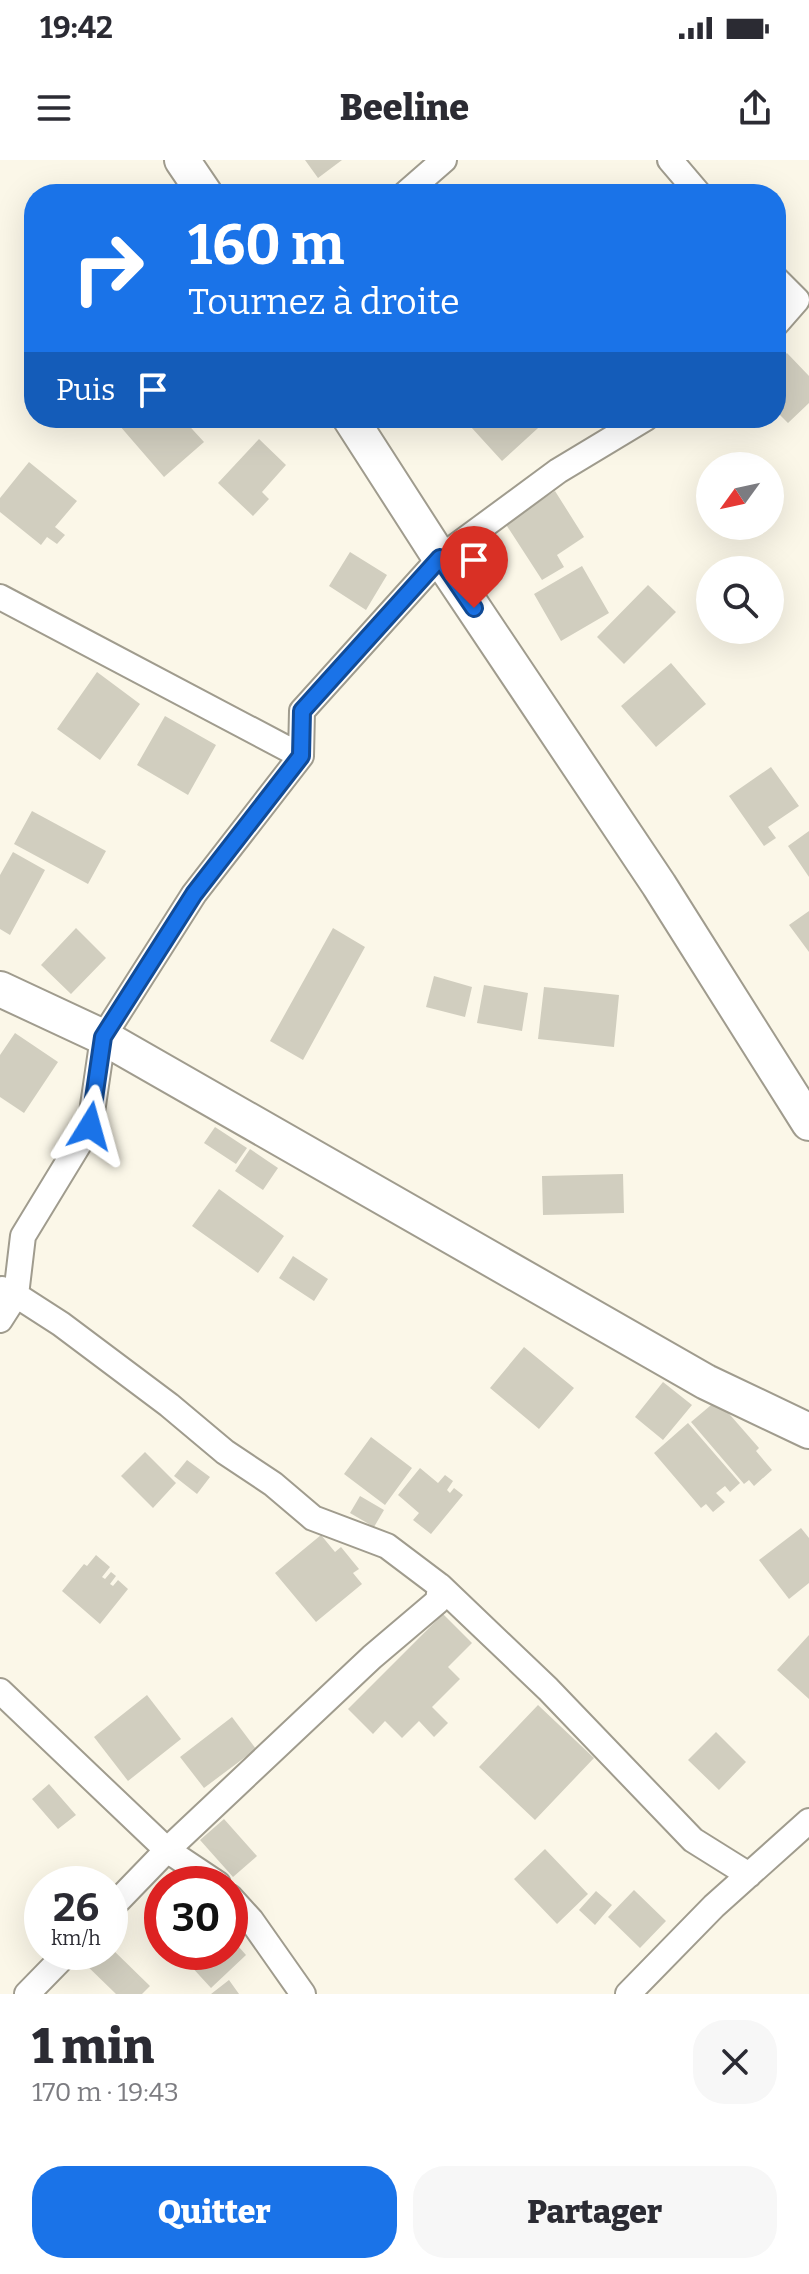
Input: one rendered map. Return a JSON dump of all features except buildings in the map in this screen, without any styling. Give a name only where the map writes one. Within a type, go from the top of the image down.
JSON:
[{"type":"main road","points":[[182,160],[198,184]]},
{"type":"main road","points":[[356,428],[659,885],[809,1123]]},
{"type":"main road","points":[[0,989],[103,1037],[706,1382],[809,1431]]},
{"type":"street","points":[[416,184],[444,160]]},
{"type":"street","points":[[670,160],[690,184]]},
{"type":"street","points":[[786,289],[797,300],[786,313]]},
{"type":"street","points":[[0,1320],[23,1236],[90,1126],[103,1037],[194,894],[301,756],[302,711],[440,558],[558,471],[629,428]]},
{"type":"street","points":[[0,597],[301,756]]},
{"type":"street","points":[[8,1291],[61,1324],[169,1405],[225,1452],[273,1484],[313,1518],[387,1546],[440,1586],[548,1689],[693,1840],[749,1875]]},
{"type":"street","points":[[128,1890],[372,1657],[438,1601],[440,1586]]},
{"type":"street","points":[[0,1691],[167,1850],[191,1866]]},
{"type":"street","points":[[628,1994],[714,1906],[809,1821]]},
{"type":"street","points":[[248,1917],[303,1994]]},
{"type":"street","points":[[27,1994],[50,1970]]},
{"type":"route","points":[[90,1126],[103,1037],[194,894],[301,756],[302,711],[440,558],[474,608]]}]
